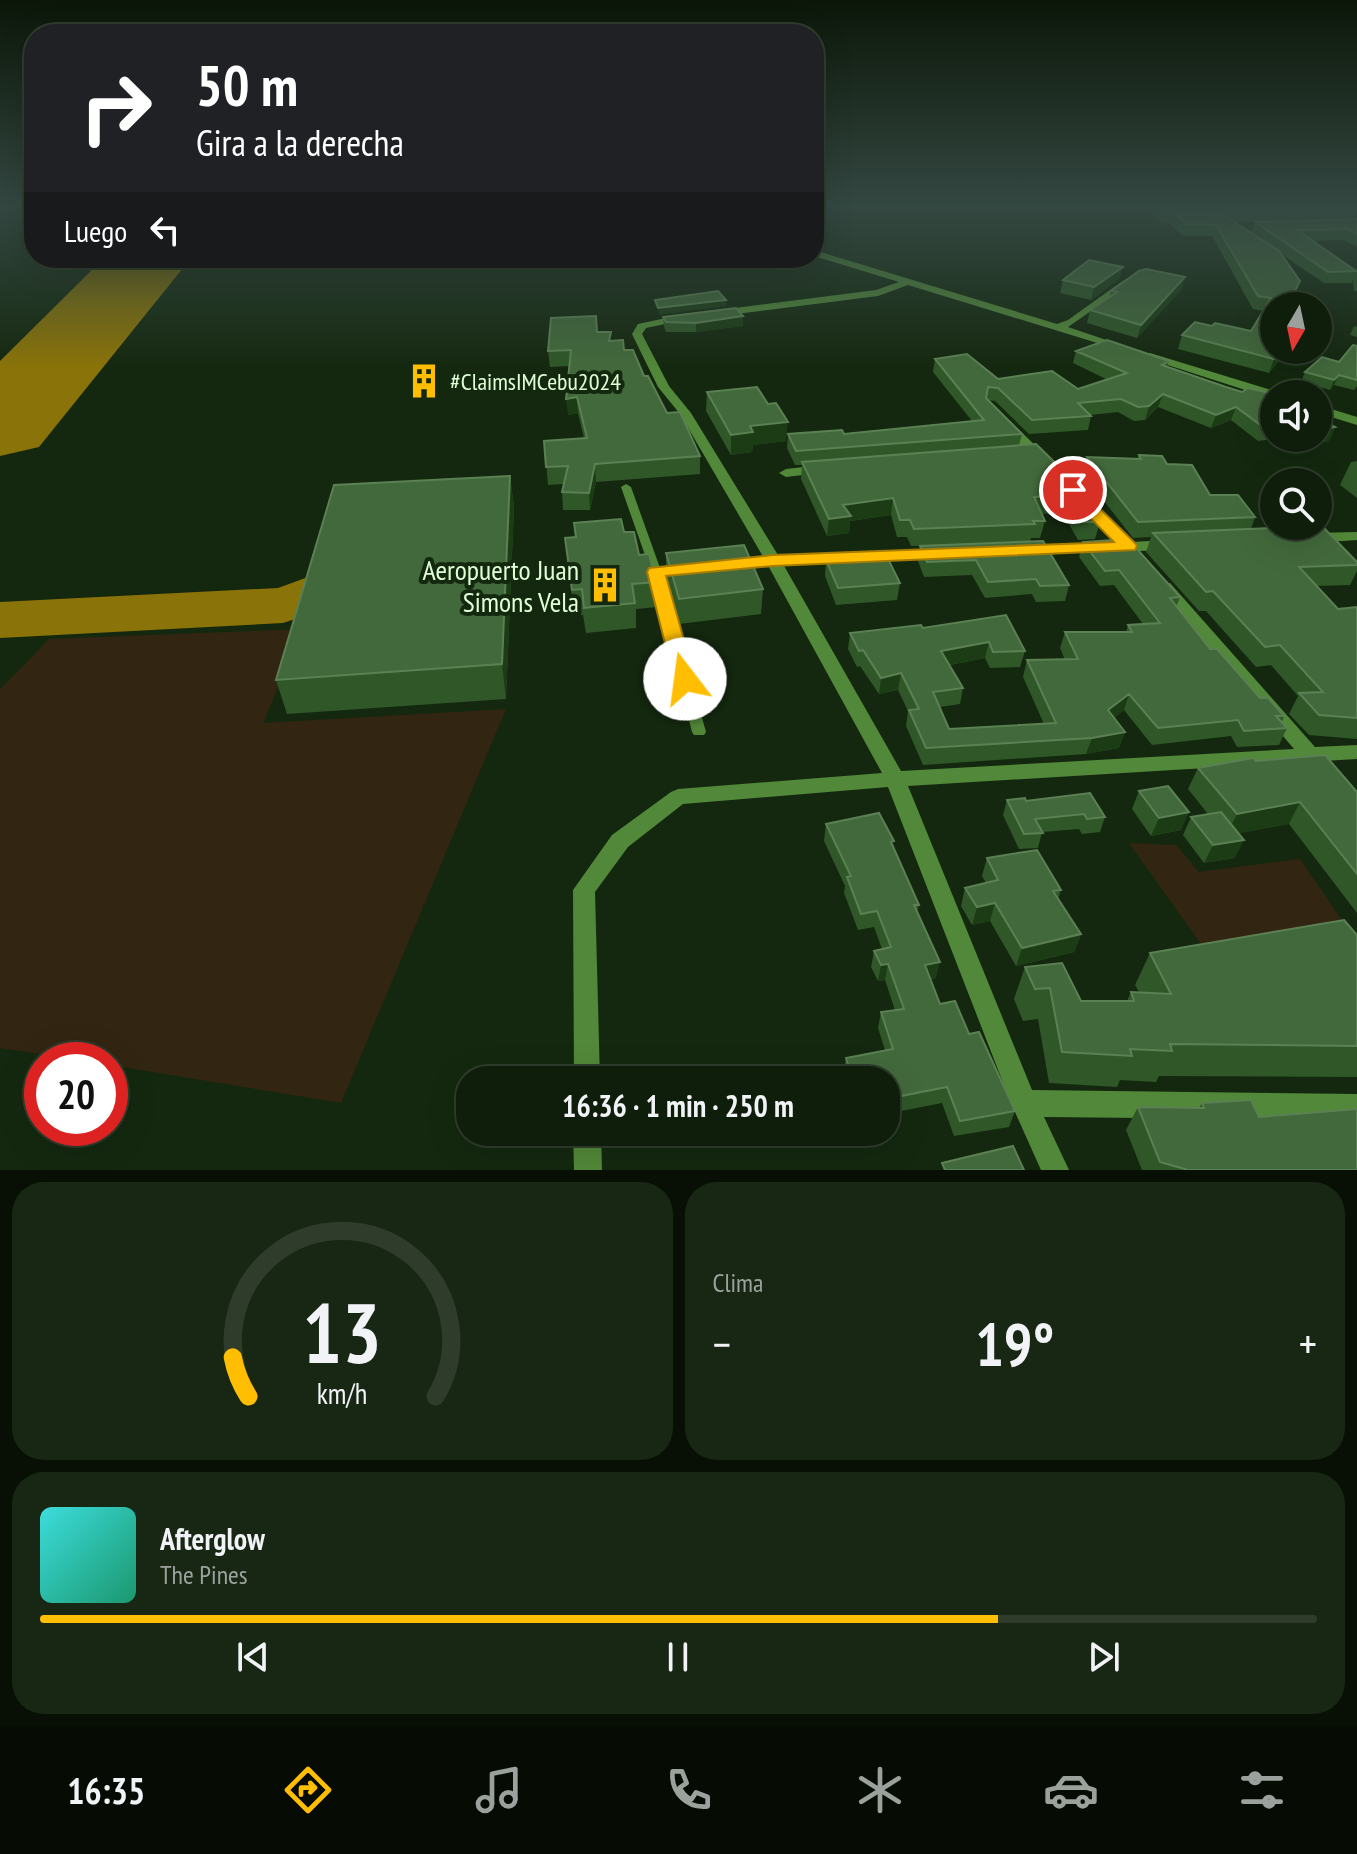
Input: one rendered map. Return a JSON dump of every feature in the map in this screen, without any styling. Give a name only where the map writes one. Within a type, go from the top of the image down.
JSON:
[{"type":"street","points":[[834,260],[1260,391]]},
{"type":"street","points":[[1059,327],[1072,322],[1131,279]]},
{"type":"street","points":[[905,283],[878,293],[656,321],[642,326],[637,334],[664,387],[685,413],[773,560],[895,779],[1024,1103],[1055,1170]]},
{"type":"street","points":[[989,406],[1028,453],[1061,479],[1129,546],[1329,776]]},
{"type":"street","points":[[1332,413],[1357,421]]},
{"type":"street","points":[[786,473],[839,468]]},
{"type":"street","points":[[1332,537],[1357,536]]},
{"type":"street","points":[[1005,551],[1190,544]]},
{"type":"street","points":[[773,560],[959,553]]},
{"type":"street","points":[[587,1066],[584,890],[620,841],[678,797],[895,779],[1357,752]]},
{"type":"street","points":[[1024,1103],[1357,1107]]},
{"type":"street","points":[[587,1146],[588,1170]]},
{"type":"lane","points":[[626,487],[656,572],[699,732]]},
{"type":"lane","points":[[729,565],[773,560]]},
{"type":"lane","points":[[656,572],[685,569]]},
{"type":"shaded area","points":[[303,629],[263,723],[506,709],[341,1103],[128,1068],[128,1042],[24,1042],[24,1052],[0,1048],[0,689],[49,639]]},
{"type":"shaded area","points":[[1129,843],[1176,845],[1199,872],[1300,859],[1357,942],[1203,947]]},
{"type":"building","points":[[1089,260],[1123,267],[1094,287],[1063,280]]},
{"type":"building","points":[[1236,260],[1285,260],[1300,281],[1294,292],[1260,292],[1260,296]]},
{"type":"building","points":[[1310,260],[1340,260],[1356,271],[1328,272]]},
{"type":"building","points":[[1146,269],[1185,277],[1141,325],[1090,310],[1117,292],[1111,291]]},
{"type":"building","points":[[718,291],[726,300],[658,308],[655,300]]},
{"type":"building","points":[[736,308],[743,316],[696,323],[666,322],[663,317]]},
{"type":"building","points":[[596,316],[597,332],[611,332],[609,341],[623,340],[624,350],[633,350],[644,376],[648,376],[667,413],[680,412],[700,456],[595,464],[589,493],[562,492],[568,466],[546,467],[544,441],[587,438],[577,397],[566,399],[571,350],[548,351],[551,318]]},
{"type":"building","points":[[1260,316],[1260,355],[1182,335],[1195,322],[1251,331]]},
{"type":"building","points":[[1107,340],[1169,361],[1162,365],[1226,387],[1242,392],[1248,388],[1260,391],[1260,425],[1236,407],[1216,415],[1163,394],[1149,406],[1138,407],[1121,399],[1078,403],[1091,416],[1032,420],[998,388],[988,387],[986,398],[1022,434],[796,451],[788,434],[842,430],[844,434],[984,420],[935,359],[967,354],[998,379],[1052,371],[1078,389],[1127,373],[1076,351]]},
{"type":"building","points":[[1353,345],[1357,346],[1357,380],[1339,375],[1334,380],[1305,372],[1314,364],[1332,364],[1332,360],[1339,362]]},
{"type":"building","points":[[757,387],[768,404],[776,403],[788,422],[750,426],[753,432],[731,435],[707,392]]},
{"type":"building","points":[[1036,444],[1078,485],[1100,522],[1083,522],[1070,500],[1077,496],[1034,497],[1045,521],[1033,521],[1035,524],[914,529],[910,520],[900,520],[893,498],[843,505],[851,516],[829,519],[802,462]]},
{"type":"building","points":[[1139,455],[1162,456],[1167,464],[1192,465],[1210,495],[1238,495],[1255,517],[1138,522],[1087,457],[1141,459]]},
{"type":"building","points":[[510,476],[502,664],[276,680],[334,485]]},
{"type":"building","name":"Aeropuerto Juan Simons Vela","points":[[621,519],[624,532],[634,532],[639,555],[649,554],[656,582],[632,584],[635,603],[584,608],[582,589],[572,590],[565,538],[576,537],[574,523]]},
{"type":"building","points":[[1260,529],[1260,540],[1332,540],[1332,536],[1357,565],[1299,567],[1338,609],[1357,607],[1357,718],[1319,715],[1299,693],[1323,692],[1280,645],[1265,647],[1213,591],[1206,592],[1153,533]]},
{"type":"building","points":[[1128,539],[1180,597],[1170,598],[1210,649],[1217,649],[1260,698],[1268,698],[1284,716],[1276,716],[1287,728],[1244,731],[1238,720],[1158,728],[1129,694],[1108,710],[1125,732],[1092,738],[926,748],[909,710],[919,709],[901,673],[881,678],[863,650],[859,651],[850,633],[921,625],[923,628],[1006,615],[1025,651],[993,652],[989,642],[941,651],[963,688],[933,692],[949,729],[1056,723],[1027,660],[1078,659],[1065,632],[1132,632],[1128,625],[1160,623],[1119,570],[1105,571],[1083,542]]},
{"type":"building","points":[[1043,541],[1069,585],[1040,586],[1036,579],[988,582],[976,560],[927,562],[920,546]]},
{"type":"building","points":[[744,545],[763,589],[679,599],[666,553]]},
{"type":"building","points":[[886,555],[900,583],[838,588],[826,560]]},
{"type":"building","points":[[1325,755],[1357,792],[1357,874],[1300,802],[1237,814],[1198,768],[1253,758],[1256,761]]},
{"type":"building","points":[[1168,786],[1189,812],[1159,818],[1139,791]]},
{"type":"building","points":[[1090,793],[1105,817],[1087,819],[1084,814],[1035,819],[1043,833],[1024,834],[1007,800],[1025,798],[1026,801]]},
{"type":"building","points":[[1221,812],[1244,840],[1213,845],[1191,817]]},
{"type":"building","points":[[879,813],[894,841],[891,842],[919,905],[914,905],[940,962],[925,965],[940,1004],[955,1001],[969,1034],[979,1032],[1015,1111],[960,1121],[947,1087],[900,1096],[900,1066],[849,1066],[846,1058],[893,1049],[881,1012],[904,1009],[888,964],[881,965],[874,951],[891,947],[877,911],[861,914],[847,877],[851,876],[826,824]]},
{"type":"building","points":[[1037,850],[1061,890],[1053,891],[1081,934],[1022,948],[995,903],[977,907],[965,888],[998,880],[987,858]]},
{"type":"building","points":[[1344,920],[1357,935],[1357,1046],[1170,1044],[1172,1051],[1130,1049],[1132,1056],[1062,1052],[1050,988],[1035,989],[1025,967],[1062,963],[1081,1001],[1134,1001],[1131,992],[1171,994],[1150,953]]},
{"type":"building","points":[[1251,1100],[1259,1117],[1357,1109],[1357,1170],[1188,1170],[1160,1162],[1138,1107],[1204,1108],[1202,1103]]},
{"type":"building","points":[[1013,1146],[1024,1170],[945,1170],[942,1163]]},
{"type":"taxiway","points":[[0,620],[283,605],[344,584],[371,570]]},
{"type":"runway","points":[[0,423],[141,268]]},
{"type":"place","name":"#ClaimsIMCebu2024","points":[[424,381]]},
{"type":"place","name":"Aeropuerto Juan Simons Vela","points":[[605,585]]},
{"type":"route","points":[[685,679],[656,572],[773,560],[1129,546],[1073,490]]}]
